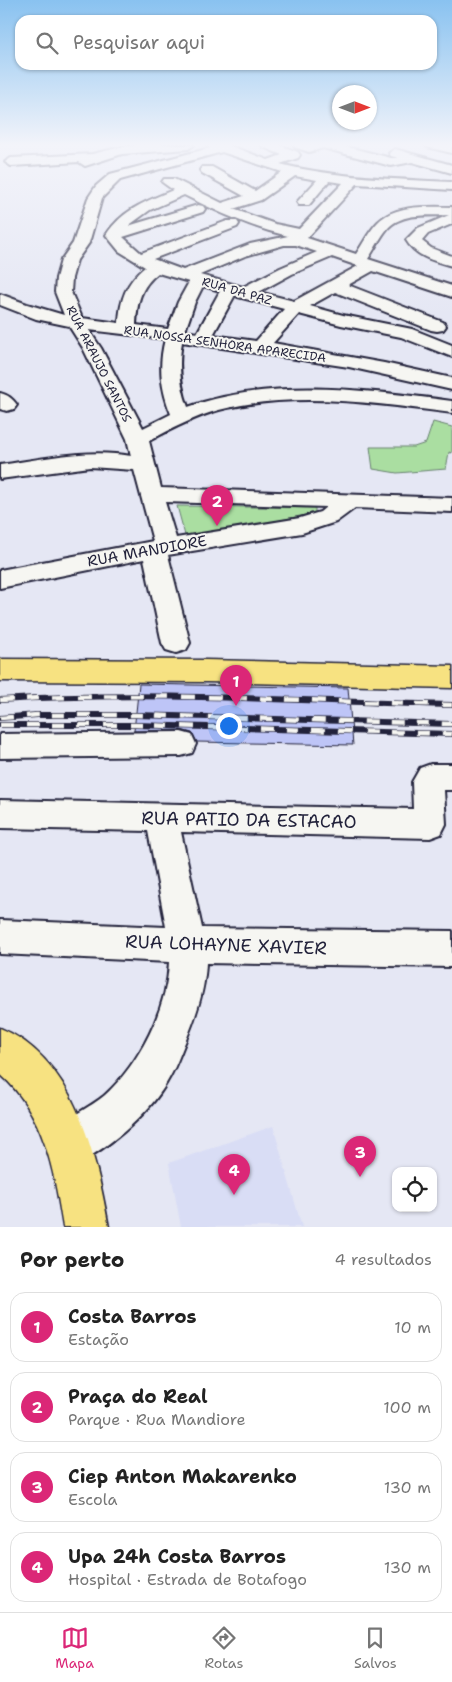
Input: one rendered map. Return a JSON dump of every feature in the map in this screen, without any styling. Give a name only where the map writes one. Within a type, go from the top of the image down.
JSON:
[{"type":"main road","points":[[0,670],[452,677]]},
{"type":"main road","points":[[0,1048],[34,1079],[51,1108],[67,1147],[80,1192],[86,1227]]},
{"type":"street","name":"RUA ARAUJO SANTOS","points":[[93,201],[88,224],[81,242],[69,260],[64,278],[63,292],[76,324],[92,348],[138,439],[151,495],[176,643]]},
{"type":"street","points":[[114,235],[117,228],[153,201]]},
{"type":"street","points":[[214,201],[220,208],[300,238],[330,252],[452,292]]},
{"type":"street","points":[[220,208],[242,201]]},
{"type":"street","points":[[182,417],[170,382],[175,334],[182,311],[192,291],[192,278],[272,242],[300,238],[334,201]]},
{"type":"street","points":[[81,242],[114,235],[198,209]]},
{"type":"street","points":[[260,347],[296,307],[335,286],[364,264],[383,225],[392,218],[415,213],[452,211]]},
{"type":"street","points":[[452,219],[423,231],[414,240],[416,245],[423,250],[452,261]]},
{"type":"street","points":[[127,329],[129,303],[134,286],[148,262],[232,224]]},
{"type":"street","name":"RUA DA PAZ","points":[[114,235],[120,244],[148,262],[192,278],[341,320],[410,326],[452,350]]},
{"type":"street","points":[[202,339],[237,291],[330,252]]},
{"type":"street","points":[[335,286],[410,326],[452,331]]},
{"type":"street","points":[[410,326],[433,305],[452,292]]},
{"type":"street","name":"RUA NOSSA SENHORA APARECIDA","points":[[0,299],[35,313],[76,324],[175,334],[260,347],[375,367],[452,384]]},
{"type":"street","name":"RUA ARAUJO SANTOS","points":[[138,439],[182,417],[223,403],[251,399],[303,395],[369,398],[452,407]]},
{"type":"street","points":[[0,472],[94,459],[122,460],[144,465]]},
{"type":"street","points":[[151,495],[452,505]]},
{"type":"street","name":"RUA MANDIORE","points":[[0,579],[160,548],[316,521],[338,511],[348,502]]},
{"type":"street","points":[[0,746],[180,744]]},
{"type":"street","name":"RUA PATIO DA ESTACAO","points":[[0,814],[430,824],[428,782],[432,777],[452,777]]},
{"type":"street","points":[[67,1147],[120,1108],[153,1069],[176,1018],[187,978],[188,945],[161,817]]},
{"type":"street","name":"RUA LOHAYNE XAVIER","points":[[0,937],[188,945],[452,950]]},
{"type":"shaded area","points":[[273,1126],[302,1227],[181,1227],[169,1163]]},
{"type":"green space","points":[[433,422],[452,427],[452,453],[449,452],[446,469],[397,473],[373,469],[370,447],[414,447],[426,443]]},
{"type":"green space","points":[[177,506],[315,508],[315,513],[186,539]]},
{"type":"building","points":[[139,684],[348,688],[353,745],[197,742],[192,733],[181,730],[134,731]]},
{"type":"railway","points":[[0,700],[113,696],[283,699],[452,705]]},
{"type":"railway","points":[[0,718],[37,715],[136,715],[452,724]]},
{"type":"railway","points":[[0,725],[135,725],[452,734]]},
{"type":"place","name":"Praça do Real","points":[[217,526]]},
{"type":"place","name":"Costa Barros","points":[[236,706]]},
{"type":"place","name":"Ciep Anton Makarenko","points":[[360,1177]]},
{"type":"place","name":"Upa 24h Costa Barros","points":[[234,1195]]}]
